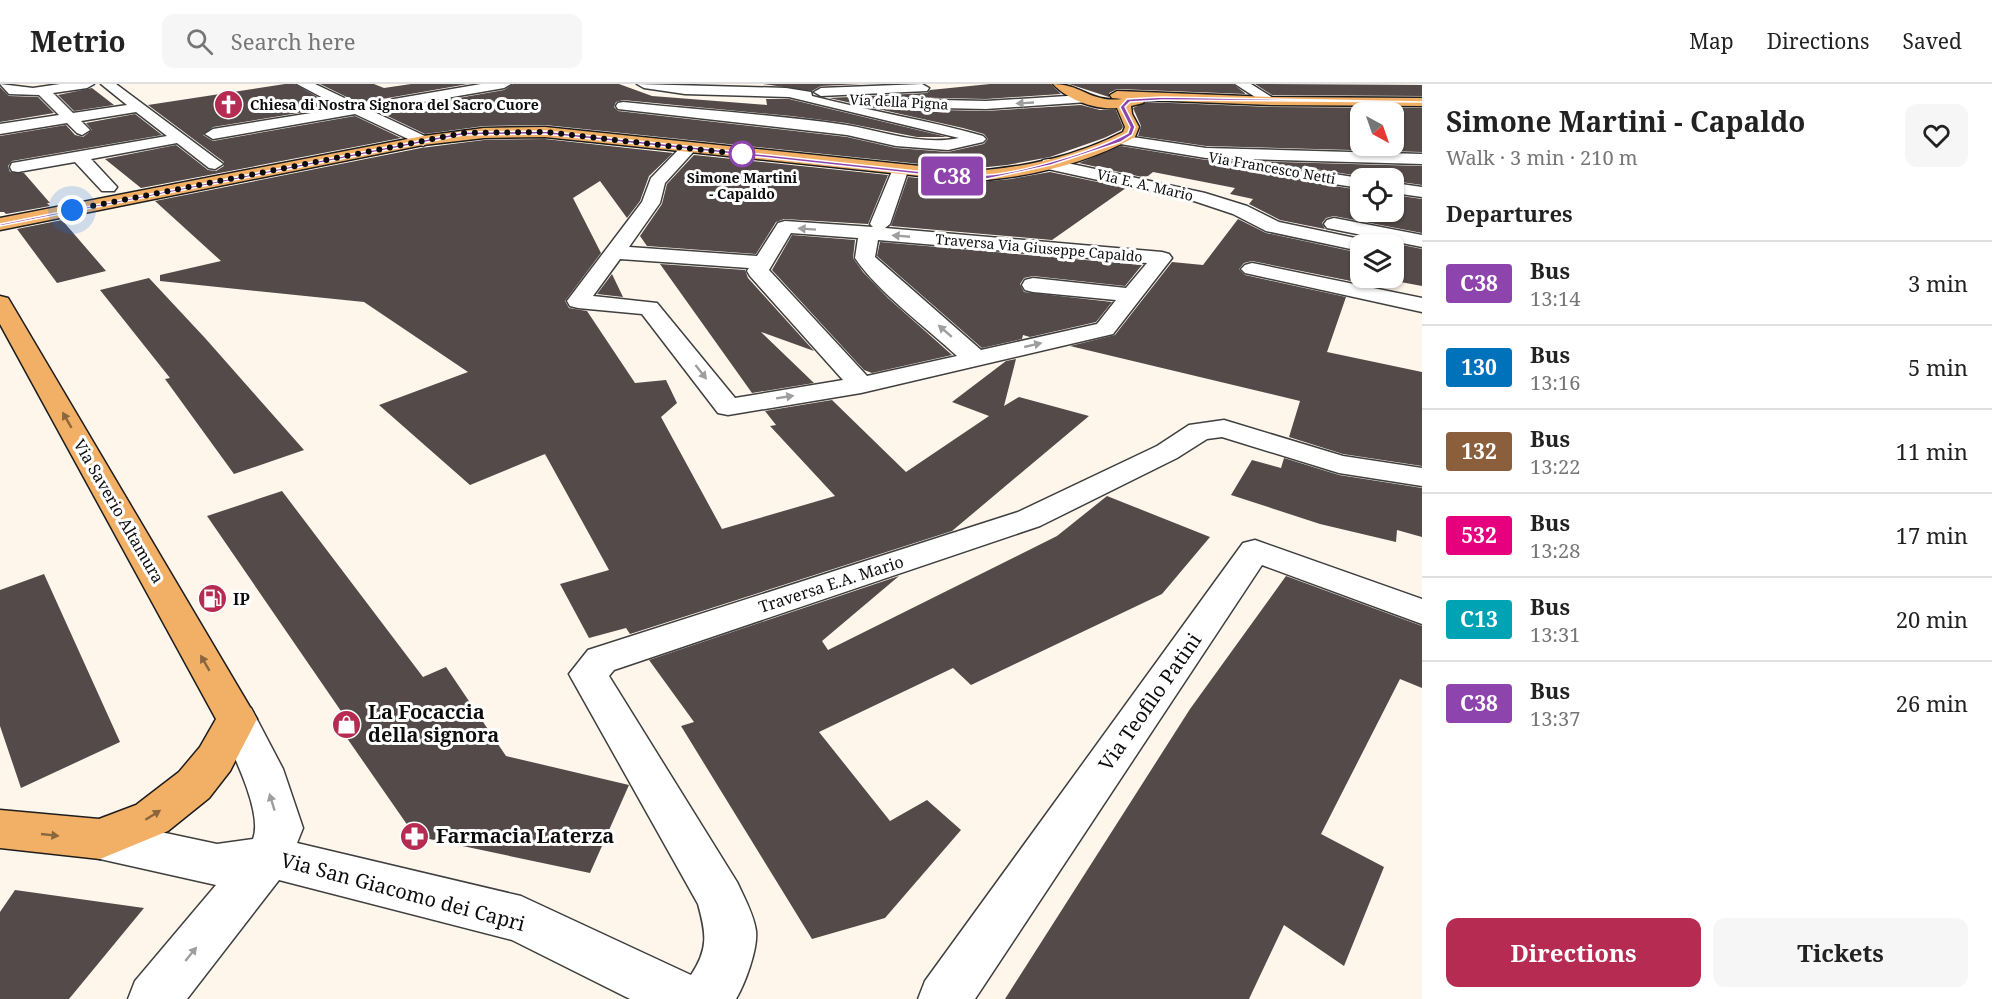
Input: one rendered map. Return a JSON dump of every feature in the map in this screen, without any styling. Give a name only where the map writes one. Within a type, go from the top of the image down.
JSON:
[{"type":"main road","points":[[1062,85],[1090,98],[1124,103],[1162,98],[1422,102]]},
{"type":"main road","points":[[0,224],[463,133],[520,131],[900,171],[987,177],[1049,164],[1119,140],[1130,134],[1132,127],[1124,103]]},
{"type":"main road","name":"Via Saverio Altamura","points":[[0,303],[237,719]]},
{"type":"main road","points":[[100,839],[152,818],[194,785],[215,759],[237,719]]},
{"type":"main road","name":"Via San Giacomo dei Capri","points":[[0,830],[100,839]]},
{"type":"street","points":[[7,84],[14,91],[87,84]]},
{"type":"street","points":[[108,84],[215,164]]},
{"type":"street","points":[[304,84],[423,141]]},
{"type":"street","points":[[213,134],[478,86],[504,84]]},
{"type":"street","name":"Via della Pigna","points":[[644,84],[680,91],[786,92],[921,104],[986,105],[1090,98]]},
{"type":"street","points":[[1242,84],[1271,101]]},
{"type":"street","points":[[786,92],[938,86]]},
{"type":"street","points":[[43,90],[105,152]]},
{"type":"street","points":[[623,106],[847,130],[896,141],[948,145],[978,139],[916,122],[862,114],[786,92]]},
{"type":"street","points":[[0,129],[139,107]]},
{"type":"street","points":[[18,167],[181,138]]},
{"type":"street","points":[[1119,140],[1183,152],[1422,159]]},
{"type":"street","points":[[615,252],[651,203],[657,182],[688,148]]},
{"type":"street","name":"Via Francesco Netti","points":[[1183,152],[1250,166],[1350,181]]},
{"type":"street","points":[[79,156],[108,187]]},
{"type":"street","name":"Via E. A. Mario","points":[[1049,164],[1190,195],[1240,210],[1360,228],[1422,241]]},
{"type":"street","points":[[900,171],[874,229],[865,258],[883,277],[976,359]]},
{"type":"street","points":[[1404,189],[1422,192]]},
{"type":"street","name":"Via E. A. Mario","points":[[1240,210],[1273,227],[1350,243]]},
{"type":"street","points":[[861,385],[758,271],[785,227],[874,229]]},
{"type":"street","name":"Traversa Via Giuseppe Capaldo","points":[[615,252],[578,301],[649,308],[728,407],[861,385],[1105,329],[1162,258],[874,229]]},
{"type":"street","points":[[615,252],[762,263]]},
{"type":"street","points":[[1404,254],[1422,257]]},
{"type":"street","points":[[1252,269],[1422,306]]},
{"type":"street","points":[[1033,285],[1132,295]]},
{"type":"street","name":"Traversa E.A. Mario","points":[[706,999],[723,972],[731,932],[720,898],[588,674],[601,660],[1029,519],[1167,452],[1199,431],[1224,428],[1339,464],[1422,477]]},
{"type":"street","name":"Via Teofilo Patini","points":[[944,999],[1255,550],[1422,612]]},
{"type":"street","name":"Via Saverio Altamura","points":[[154,999],[269,857],[280,828],[262,769],[237,719]]},
{"type":"street","name":"Via San Giacomo dei Capri","points":[[100,839],[218,865],[269,857],[521,919],[685,999]]},
{"type":"building","points":[[295,84],[335,107],[213,127],[203,135],[213,141],[355,116],[401,138],[141,188],[105,159],[176,145],[208,170],[216,171],[224,166],[224,162],[148,105]]},
{"type":"building","points":[[320,84],[374,84],[384,88],[411,84],[468,84],[359,103]]},
{"type":"building","points":[[513,84],[619,84],[652,96],[767,105],[766,99],[789,99],[947,137],[917,137],[846,123],[791,116],[623,100],[616,102],[614,107],[618,111],[847,137],[896,148],[948,152],[984,144],[988,139],[984,134],[963,128],[829,98],[927,93],[930,90],[990,84],[1051,84],[1061,94],[986,99],[897,97],[888,104],[897,109],[986,111],[1081,105],[1100,110],[1116,110],[1123,127],[1104,138],[1050,157],[968,169],[545,125],[484,126],[425,134],[379,112],[504,90]]},
{"type":"building","points":[[763,84],[862,84],[821,86],[812,91]]},
{"type":"building","points":[[1069,84],[1233,84],[1246,94],[1117,89],[1109,93],[1109,97]]},
{"type":"building","points":[[1255,84],[1422,85],[1422,96],[1272,95]]},
{"type":"building","points":[[0,87],[9,96],[38,97],[54,113],[0,122]]},
{"type":"building","points":[[92,88],[114,105],[74,111],[58,95]]},
{"type":"building","points":[[1146,102],[1350,108],[1350,150],[1206,146],[1138,136],[1141,126],[1133,108]]},
{"type":"building","points":[[1404,108],[1422,108],[1422,152],[1404,152]]},
{"type":"building","points":[[135,114],[162,135],[12,161],[8,166],[10,172],[24,173],[50,203],[47,203],[50,206],[6,214],[0,212],[0,136],[66,125],[75,135],[83,137],[92,130],[86,123]]},
{"type":"building","points":[[545,139],[673,153],[649,176],[640,201],[627,218],[600,181],[573,198],[601,253],[565,301],[569,308],[587,311],[635,383],[666,380],[677,403],[661,417],[722,529],[835,496],[770,426],[776,425],[765,411],[832,400],[906,472],[989,416],[952,402],[1006,361],[1016,359],[1004,406],[1019,397],[1089,416],[952,531],[630,634],[626,628],[589,638],[560,584],[609,570],[545,454],[470,485],[379,405],[468,372],[364,302],[160,281],[160,275],[221,261],[155,201],[421,148],[484,140]]},
{"type":"building","points":[[1121,146],[1206,160],[1422,166],[1422,185],[1404,182],[1404,168],[1350,168],[1350,174],[1308,168],[1300,170],[1297,175],[1302,181],[1350,188],[1350,219],[1334,216],[1326,218],[1322,223],[1325,229],[1280,220],[1249,204],[1253,199],[1230,194],[1235,188],[1153,172],[1142,177],[1079,163]]},
{"type":"building","points":[[694,155],[888,175],[868,224],[784,219],[776,222],[756,254],[647,246],[640,236],[662,204],[667,184]]},
{"type":"building","points":[[1050,172],[1126,188],[1052,240],[891,226],[908,177],[968,183]]},
{"type":"building","points":[[1404,196],[1422,199],[1422,233],[1365,222],[1404,222]]},
{"type":"building","points":[[1238,219],[1266,233],[1350,251],[1350,281],[1252,261],[1244,263],[1239,269],[1245,275],[1346,297],[1327,352],[1422,372],[1422,466],[1343,454],[1289,437],[1300,401],[1070,346],[1115,335],[1172,262],[1203,265]]},
{"type":"building","points":[[62,220],[106,271],[57,283],[17,229]]},
{"type":"building","points":[[792,235],[855,240],[853,258],[863,272],[888,298],[952,355],[872,373],[864,370],[772,270]]},
{"type":"building","points":[[880,242],[1142,265],[1125,286],[1033,276],[1024,278],[1020,284],[1024,292],[1112,302],[1096,322],[1030,337],[1023,335],[1022,339],[982,348],[877,256]]},
{"type":"building","points":[[1404,245],[1422,249],[1422,286],[1404,283]]},
{"type":"building","points":[[660,264],[745,270],[748,278],[814,351],[761,332],[814,383],[752,393]]},
{"type":"building","points":[[612,274],[623,297],[597,294]]},
{"type":"building","points":[[149,278],[304,450],[234,474],[165,379],[170,378],[100,290]]},
{"type":"building","points":[[1284,458],[1339,475],[1422,488],[1422,537],[1397,530],[1396,542],[1320,524],[1231,495],[1252,460],[1281,468]]},
{"type":"building","points":[[282,491],[423,677],[446,667],[506,756],[629,785],[590,873],[415,836],[333,718],[343,714],[207,516]]},
{"type":"building","points":[[1107,496],[1210,537],[1162,594],[971,685],[953,668],[819,732],[890,821],[927,800],[961,830],[885,918],[812,939],[681,726],[694,722],[649,660],[899,576],[822,641],[828,650],[1057,536]]},
{"type":"building","points":[[44,574],[120,742],[21,788],[0,726],[0,590]]},
{"type":"building","points":[[1286,576],[1422,626],[1422,688],[1400,679],[1321,834],[1384,867],[1344,966],[1284,925],[1249,999],[1005,999],[1190,709]]},
{"type":"building","points":[[15,890],[144,908],[69,999],[0,999],[0,912]]},
{"type":"bus line","name":"C38","points":[[0,224],[463,133],[545,132],[935,174],[987,177],[1049,164],[1119,140],[1130,134],[1132,127],[1123,107],[1129,100],[1162,98],[1422,102]]},
{"type":"place","name":"Chiesa di Nostra Signora del Sacro Cuore","points":[[229,105]]},
{"type":"place","name":"Simone Martini - Capaldo","points":[[742,154]]},
{"type":"place","name":"IP","points":[[212,599]]},
{"type":"place","name":"La Focaccia della signora","points":[[347,724]]},
{"type":"place","name":"Farmacia Laterza","points":[[415,836]]},
{"type":"route","points":[[72,210],[463,133],[545,132],[748,155],[742,154]]}]
